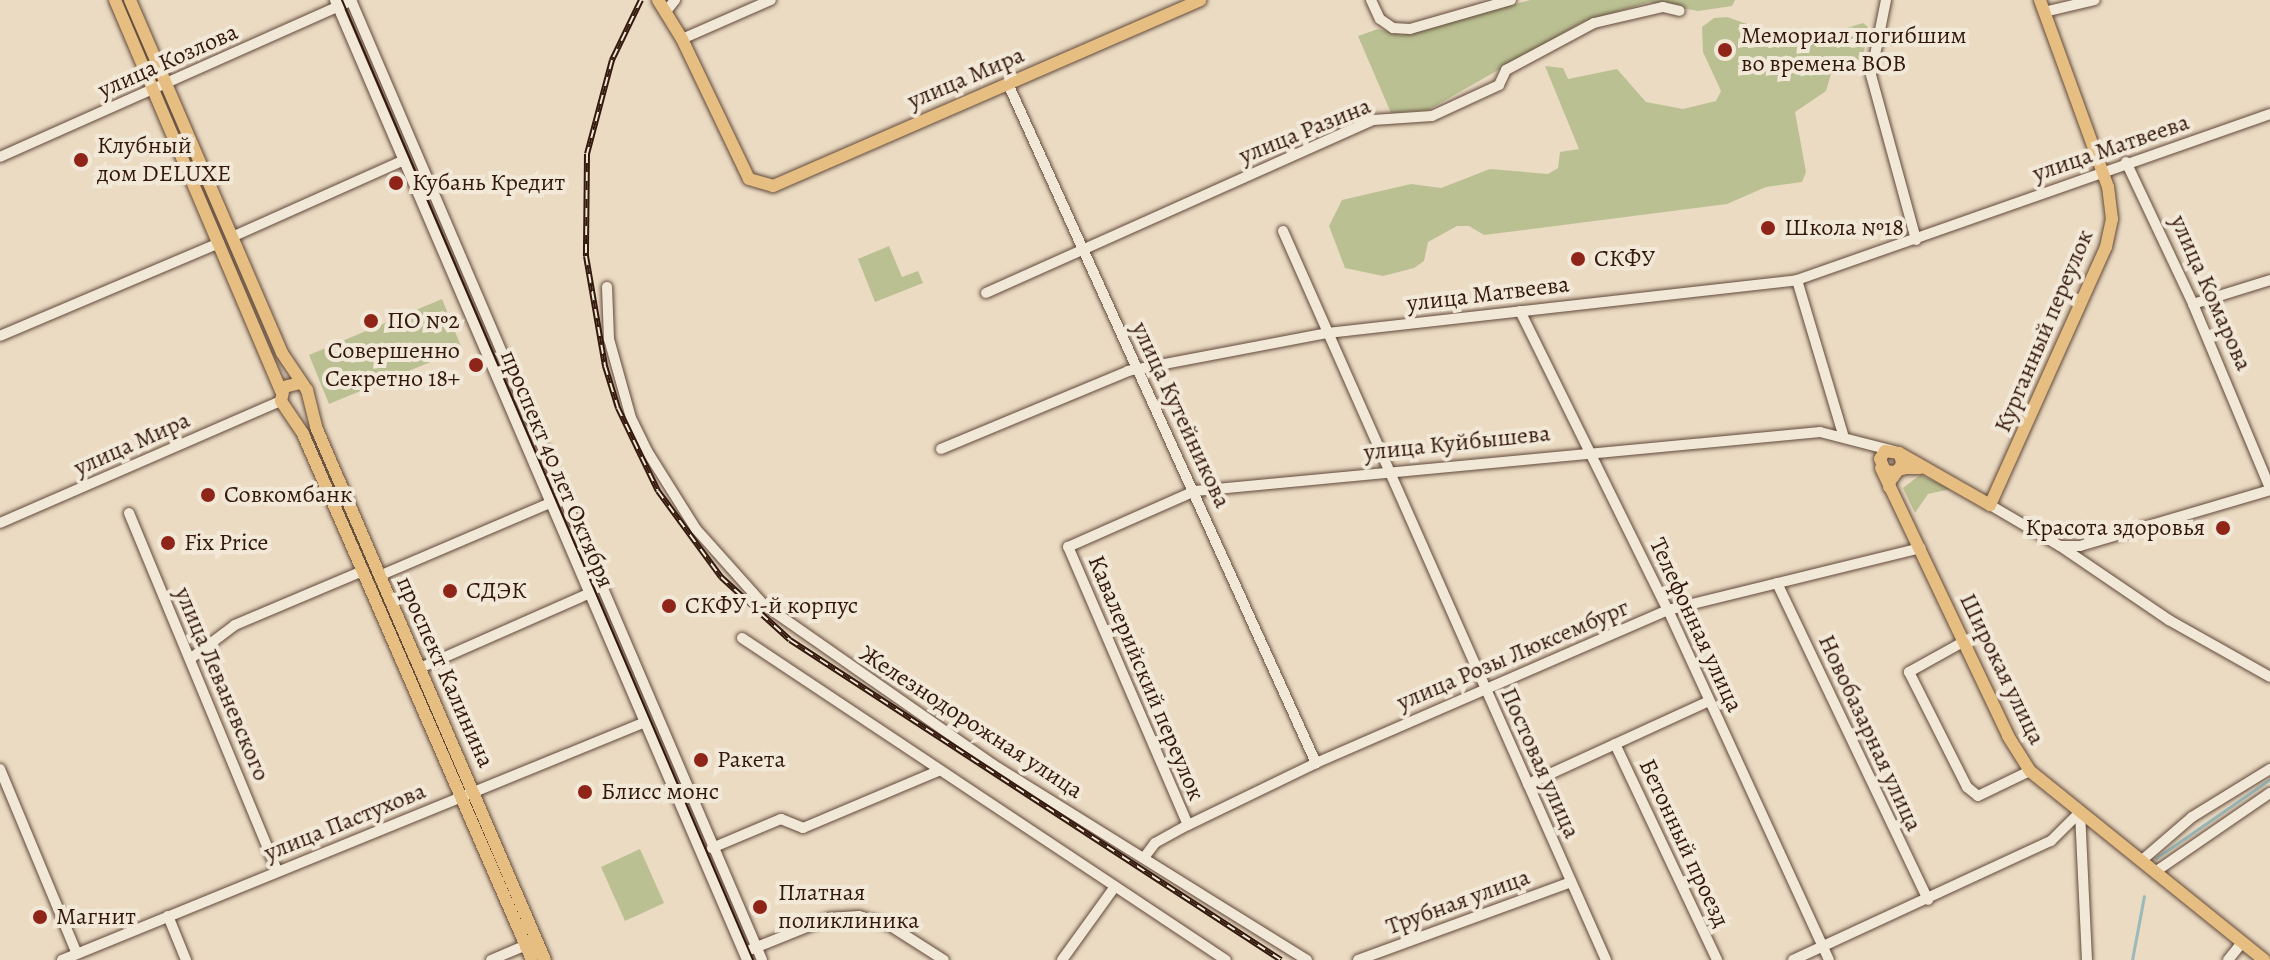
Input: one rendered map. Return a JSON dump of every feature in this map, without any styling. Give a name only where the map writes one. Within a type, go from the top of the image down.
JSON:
[{"type":"main road","name":"проспект Калинина","points":[[115,0],[153,90],[308,401],[420,668],[532,960]]},
{"type":"main road","name":"проспект Калинина","points":[[130,0],[226,240],[284,401],[545,960]]},
{"type":"main road","name":"улица Мира","points":[[682,39],[749,179],[773,186],[1200,0]]},
{"type":"main road","points":[[666,3],[682,39]]},
{"type":"main road","points":[[2042,6],[2101,170]]},
{"type":"main road","name":"Курганный переулок","points":[[1990,505],[2106,247],[2113,210],[2101,170]]},
{"type":"main road","points":[[300,383],[291,383],[284,401],[303,408],[308,401]]},
{"type":"main road","points":[[1880,466],[1882,454],[1897,452],[1898,470],[1889,487]]},
{"type":"main road","name":"улица Куйбышева","points":[[1897,452],[1990,505]]},
{"type":"main road","name":"улица Куйбышева","points":[[1880,466],[1898,470],[1927,470]]},
{"type":"main road","name":"Широкая улица","points":[[1880,466],[1963,642],[2030,771],[2264,960]]},
{"type":"street","name":"улица Козлова","points":[[0,157],[153,90],[336,3],[351,0]]},
{"type":"street","name":"проспект 40 лет Октября","points":[[351,0],[762,960]]},
{"type":"street","points":[[682,39],[771,0]]},
{"type":"street","points":[[1371,0],[1380,19],[1393,28],[1410,29],[1511,0]]},
{"type":"street","points":[[1886,0],[1871,75],[1916,240]]},
{"type":"street","points":[[2042,6],[2095,0]]},
{"type":"street","name":"проспект 40 лет Октября","points":[[336,3],[745,957],[755,947]]},
{"type":"street","name":"улица Разина","points":[[986,293],[1373,120],[1432,116],[1499,85],[1506,70],[1594,23],[1663,7],[1680,11]]},
{"type":"street","name":"улица Кутейникова","points":[[1008,84],[1316,763]]},
{"type":"street","name":"улица Матвеева","points":[[941,449],[1139,369],[1328,333],[1797,280],[1916,240],[2101,170],[2270,114]]},
{"type":"street","points":[[0,336],[404,160]]},
{"type":"street","name":"улица Комарова","points":[[2126,162],[2193,304],[2270,489]]},
{"type":"street","name":"Постовая улица","points":[[1283,231],[1387,473],[1606,960]]},
{"type":"street","points":[[1797,280],[1843,434]]},
{"type":"street","points":[[2193,304],[2270,280]]},
{"type":"street","name":"Железнодорожная улица","points":[[607,287],[604,307],[609,339],[631,418],[669,488],[729,571],[763,604],[992,764],[1146,855],[1307,960]]},
{"type":"street","name":"Телефонная улица","points":[[1520,311],[1668,610],[1829,960]]},
{"type":"street","name":"улица Мира","points":[[0,523],[284,401]]},
{"type":"street","name":"улица Куйбышева","points":[[1068,547],[1195,491],[1800,433],[1843,434],[1897,452]]},
{"type":"street","points":[[1861,440],[1880,466]]},
{"type":"street","points":[[2060,546],[2103,542],[2270,489]]},
{"type":"street","points":[[379,576],[550,503]]},
{"type":"street","points":[[1990,505],[2060,546],[2169,620],[2270,677]]},
{"type":"street","name":"улица Леваневского","points":[[129,513],[277,870]]},
{"type":"street","name":"Кавалерийский переулок","points":[[1068,547],[1188,825]]},
{"type":"street","name":"улица Розы Люксембург","points":[[1146,855],[1155,843],[1188,825],[1316,763],[1484,687],[1668,610],[1921,548]]},
{"type":"street","points":[[190,659],[235,625],[363,571]]},
{"type":"street","name":"Новобазарная улица","points":[[1777,583],[1928,900]]},
{"type":"street","points":[[420,668],[588,594]]},
{"type":"street","points":[[742,638],[1226,960]]},
{"type":"street","points":[[1963,642],[1909,672],[1961,774],[1978,796],[2030,771]]},
{"type":"street","points":[[1528,784],[1709,701]]},
{"type":"street","name":"улица Пастухова","points":[[62,960],[643,723]]},
{"type":"street","name":"Бетонный проезд","points":[[1615,744],[1717,960]]},
{"type":"street","points":[[0,769],[77,954]]},
{"type":"street","points":[[2141,861],[2192,817],[2270,769]]},
{"type":"street","points":[[712,848],[781,819],[803,828],[938,771]]},
{"type":"street","points":[[2155,872],[2270,793]]},
{"type":"street","points":[[1793,960],[2051,841],[2080,812]]},
{"type":"street","points":[[2080,812],[2087,960]]},
{"type":"street","name":"Трубная улица","points":[[1358,960],[1571,882]]},
{"type":"street","points":[[1062,960],[1114,888]]},
{"type":"street","points":[[168,916],[186,960]]},
{"type":"street","points":[[755,947],[829,918],[859,916],[889,925],[944,960]]},
{"type":"street","points":[[2228,960],[2242,943]]},
{"type":"street","points":[[491,960],[526,945]]},
{"type":"green space","points":[[1530,0],[1735,0],[1732,6],[1698,11],[1649,2],[1581,23],[1428,110],[1391,113],[1358,36],[1378,29],[1402,35]]},
{"type":"green space","points":[[1727,17],[1750,25],[1763,46],[1793,31],[1824,35],[1863,23],[1868,27],[1863,58],[1833,67],[1826,91],[1795,112],[1806,172],[1802,182],[1766,187],[1727,204],[1484,235],[1469,226],[1457,226],[1428,242],[1424,261],[1414,268],[1383,276],[1345,268],[1329,226],[1342,200],[1411,184],[1441,188],[1490,169],[1548,174],[1558,168],[1560,152],[1579,149],[1545,66],[1563,68],[1568,79],[1617,69],[1646,102],[1683,109],[1716,101],[1721,91],[1703,52],[1702,27],[1714,18]]},
{"type":"green space","points":[[889,246],[902,277],[918,271],[923,283],[875,302],[858,259]]},
{"type":"green space","points":[[442,299],[462,349],[329,404],[309,355]]},
{"type":"green space","points":[[1920,475],[1951,489],[1928,494],[1915,513],[1903,488]]},
{"type":"green space","points":[[640,849],[664,903],[625,921],[601,867]]},
{"type":"waterway","points":[[2156,858],[2270,779]]},
{"type":"waterway","points":[[2132,960],[2144,896]]},
{"type":"tram line","points":[[342,0],[753,960]]},
{"type":"railway","points":[[641,0],[612,60],[587,154],[586,256],[605,366],[618,408],[658,491],[721,577],[790,640],[1281,960]]},
{"type":"place","name":"Мемориал погибшим во времена ВОВ","points":[[1725,50]]},
{"type":"place","name":"Клубный дом DELUXE","points":[[81,160]]},
{"type":"place","name":"Кубань Кредит","points":[[396,183]]},
{"type":"place","name":"Школа №18","points":[[1768,228]]},
{"type":"place","name":"СКФУ","points":[[1578,259]]},
{"type":"place","name":"ПО №2","points":[[371,321]]},
{"type":"place","name":"Совершенно Секретно 18+","points":[[476,365]]},
{"type":"place","name":"Совкомбанк","points":[[208,495]]},
{"type":"place","name":"Красота здоровья","points":[[2223,528]]},
{"type":"place","name":"Fix Price","points":[[168,543]]},
{"type":"place","name":"СДЭК","points":[[450,591]]},
{"type":"place","name":"СКФУ 1-й корпус","points":[[669,606]]},
{"type":"place","name":"Ракета","points":[[701,760]]},
{"type":"place","name":"Блисс монс","points":[[585,792]]},
{"type":"place","name":"Платная поликлиника","points":[[760,907]]},
{"type":"place","name":"Магнит","points":[[40,917]]}]
